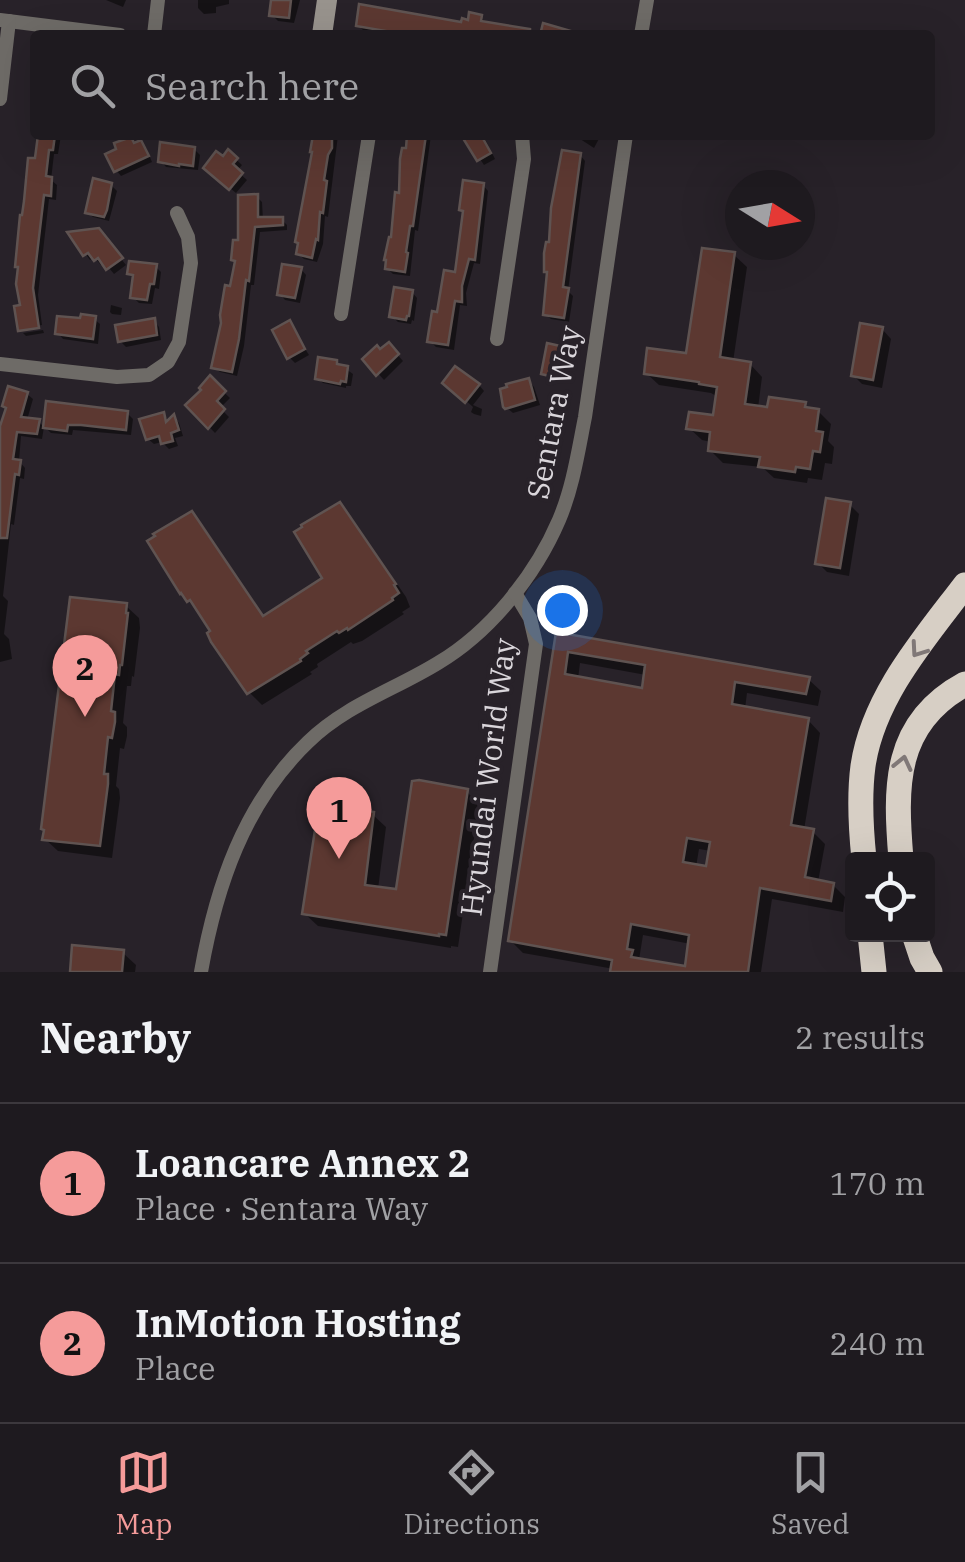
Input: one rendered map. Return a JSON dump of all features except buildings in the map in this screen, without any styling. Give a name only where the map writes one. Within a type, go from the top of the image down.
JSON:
[{"type":"highway","points":[[864,852],[863,768],[877,718],[899,676],[965,585]]},
{"type":"highway","points":[[902,852],[899,791],[904,753],[919,722],[933,705],[965,684]]},
{"type":"highway","points":[[917,942],[930,972]]},
{"type":"street","points":[[155,30],[158,0]]},
{"type":"street","points":[[323,30],[327,0]]},
{"type":"street","points":[[641,30],[647,0]]},
{"type":"street","points":[[0,98],[5,21],[79,30]]},
{"type":"street","points":[[341,314],[368,140]]},
{"type":"street","points":[[497,339],[524,158],[522,140]]},
{"type":"street","name":"Sentara Way","points":[[200,972],[232,855],[246,823],[290,761],[309,740],[351,708],[437,664],[486,625],[515,593],[559,521],[576,463],[625,140]]},
{"type":"street","points":[[0,364],[128,377],[149,375],[168,362],[180,342],[191,263],[188,237],[177,212]]},
{"type":"street","name":"Hyundai World Way","points":[[490,972],[536,644],[535,630],[515,593]]},
{"type":"place","name":"InMotion Hosting","points":[[85,717]]},
{"type":"place","name":"Loancare Annex 2","points":[[339,859]]}]
